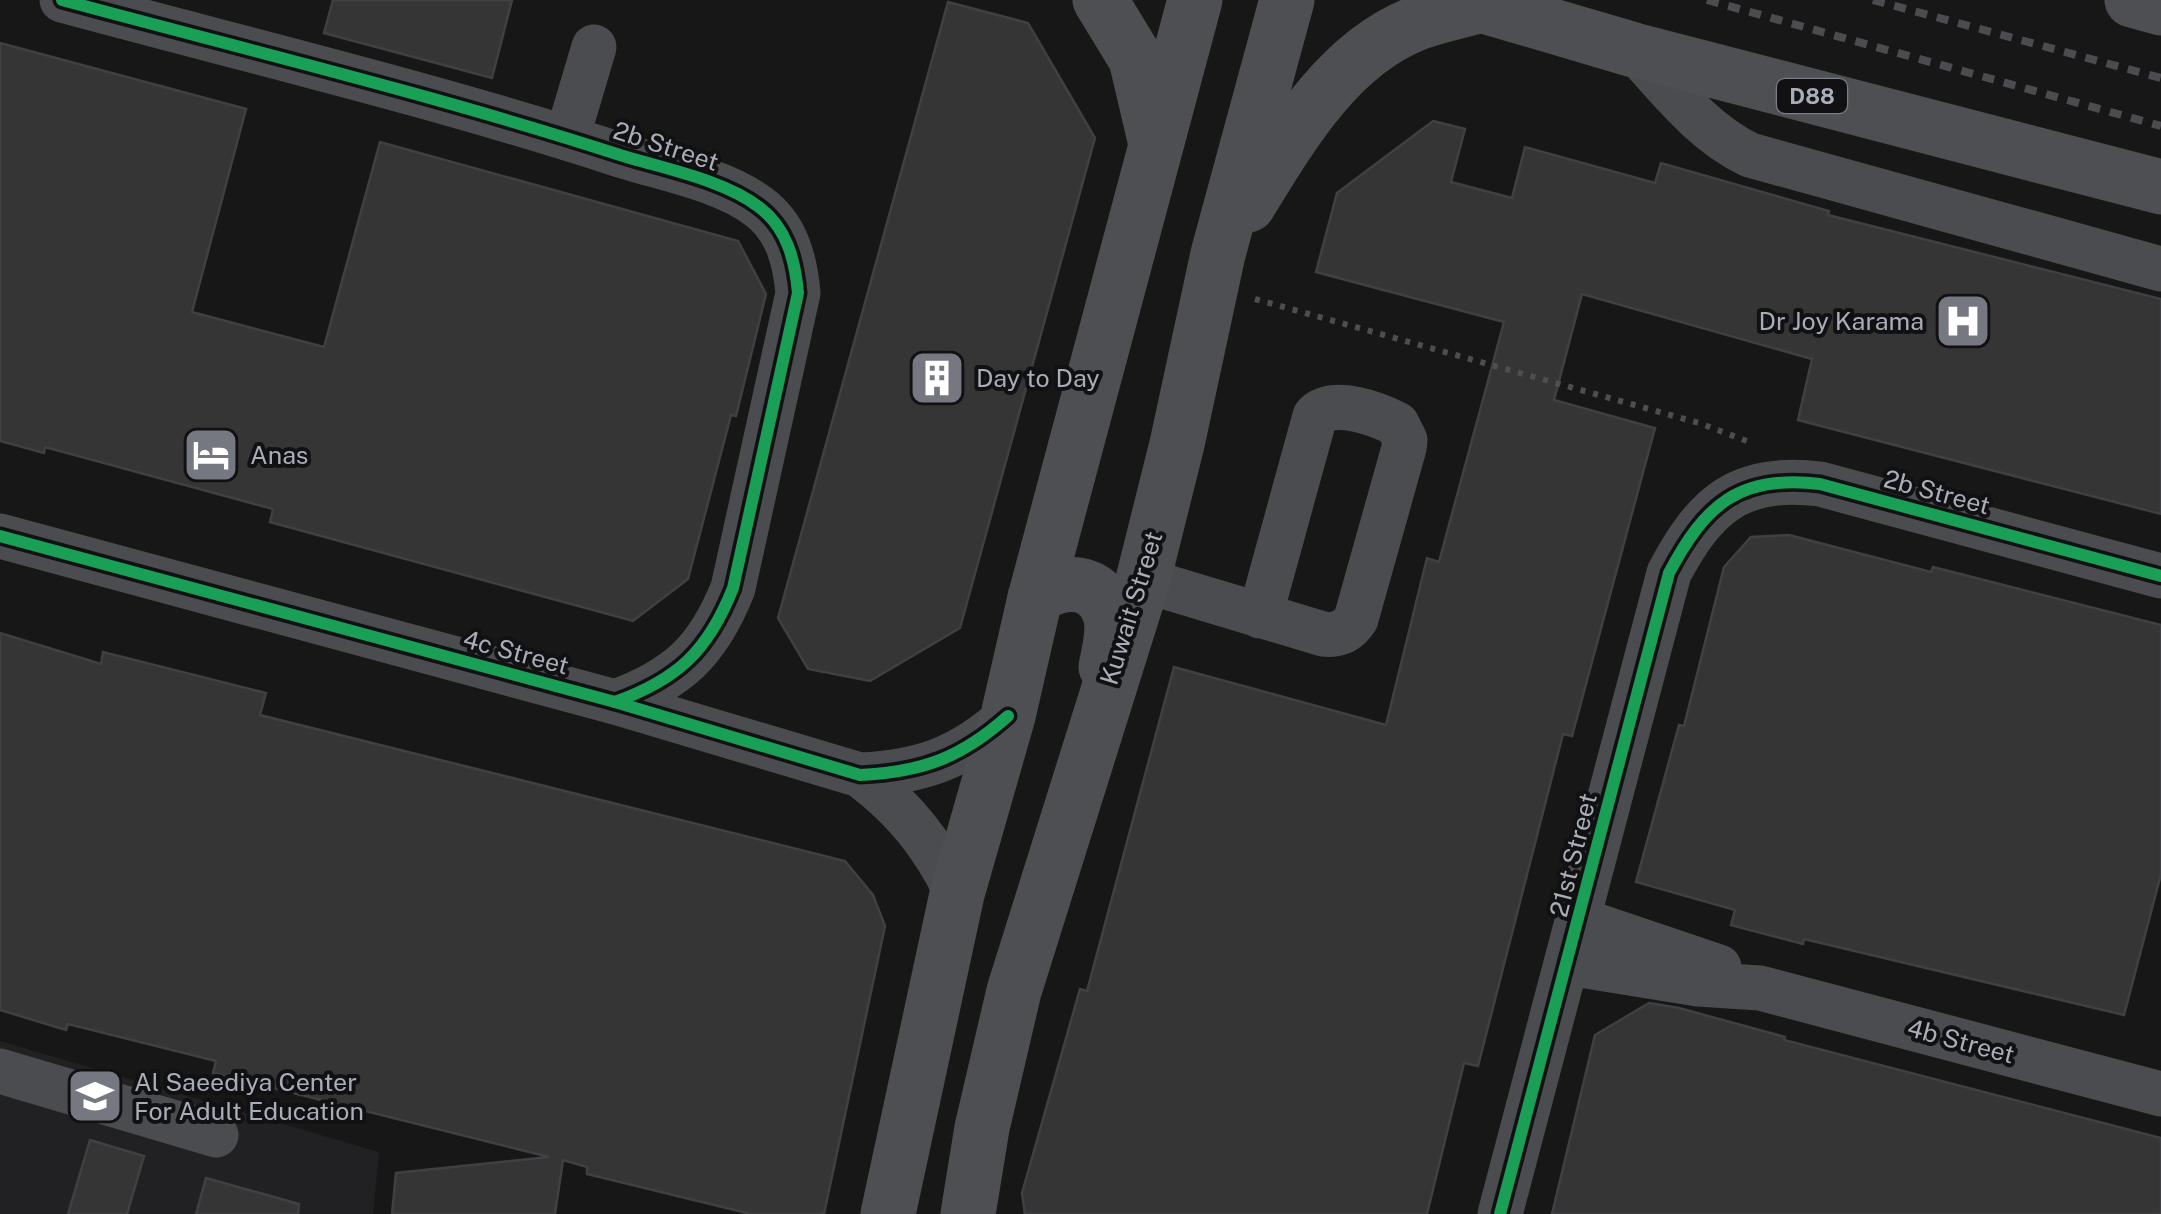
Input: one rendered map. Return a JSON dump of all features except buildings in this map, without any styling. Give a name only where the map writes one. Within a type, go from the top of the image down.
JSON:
[{"type":"main road","points":[[1100,0],[1136,59],[1157,148]]},
{"type":"main road","points":[[888,1214],[957,894],[1008,716],[1034,598],[1195,0]]},
{"type":"main road","name":"Kuwait Street","points":[[968,1214],[982,1128],[1014,991],[1143,580],[1214,270],[1287,0]]},
{"type":"main road","points":[[2132,0],[2161,8]]},
{"type":"main road","points":[[1214,270],[1280,154],[1354,62],[1379,42],[1415,24],[1473,3]]},
{"type":"main road","name":"D88","points":[[1473,3],[1634,50],[2161,187]]},
{"type":"main road","points":[[1034,598],[1050,586],[1070,582],[1089,587],[1104,601],[1111,620],[1111,637],[1099,714]]},
{"type":"street","name":"2b Street","points":[[62,0],[567,138],[733,191],[760,208],[782,232],[795,262],[798,294],[733,588],[719,622],[700,650],[676,673],[614,702]]},
{"type":"street","points":[[567,138],[594,48]]},
{"type":"street","points":[[1634,50],[1705,128],[1750,155],[2161,269]]},
{"type":"street","points":[[1143,580],[1260,616],[1332,636],[1350,627],[1356,619],[1404,448],[1398,424],[1339,407],[1321,410],[1315,416],[1260,616]]},
{"type":"street","name":"2b Street","points":[[1704,515],[1759,485],[1790,480],[1820,484],[2161,576]]},
{"type":"street","name":"21st Street","points":[[1500,1214],[1668,573],[1704,515]]},
{"type":"street","name":"4c Street","points":[[0,536],[614,702],[860,774],[892,774],[925,767],[984,738],[1008,716]]},
{"type":"street","name":"4c Street","points":[[860,774],[918,826],[940,858],[957,894]]},
{"type":"street","name":"4b Street","points":[[1574,941],[1687,954],[1760,988],[2161,1094]]},
{"type":"street","points":[[0,1071],[216,1135]]},
{"type":"path","points":[[1214,270],[1700,423],[1760,446]]},
{"type":"shaded area","name":"Al Saeediya Center For Adult Education","points":[[0,1041],[379,1152],[373,1214],[0,1214]]},
{"type":"railway","points":[[1707,0],[2161,126]]},
{"type":"railway","points":[[1873,0],[2161,78]]},
{"type":"cycle path","points":[[62,0],[480,112],[691,175],[744,197],[769,215],[792,257],[798,293],[733,588],[713,629],[688,660],[656,683],[615,702]]},
{"type":"cycle path","points":[[1500,1214],[1669,573],[1711,512],[1728,499],[1767,484],[1820,484],[2161,576]]},
{"type":"cycle path","points":[[0,536],[615,702],[860,775],[903,770],[940,760],[974,743],[1008,716]]},
{"type":"place","name":"Dr Joy Karama","points":[[1963,321]]},
{"type":"place","name":"Day to Day","points":[[937,378]]},
{"type":"place","name":"Anas","points":[[211,455]]},
{"type":"place","name":"Al Saeediya Center For Adult Education","points":[[95,1096]]}]
